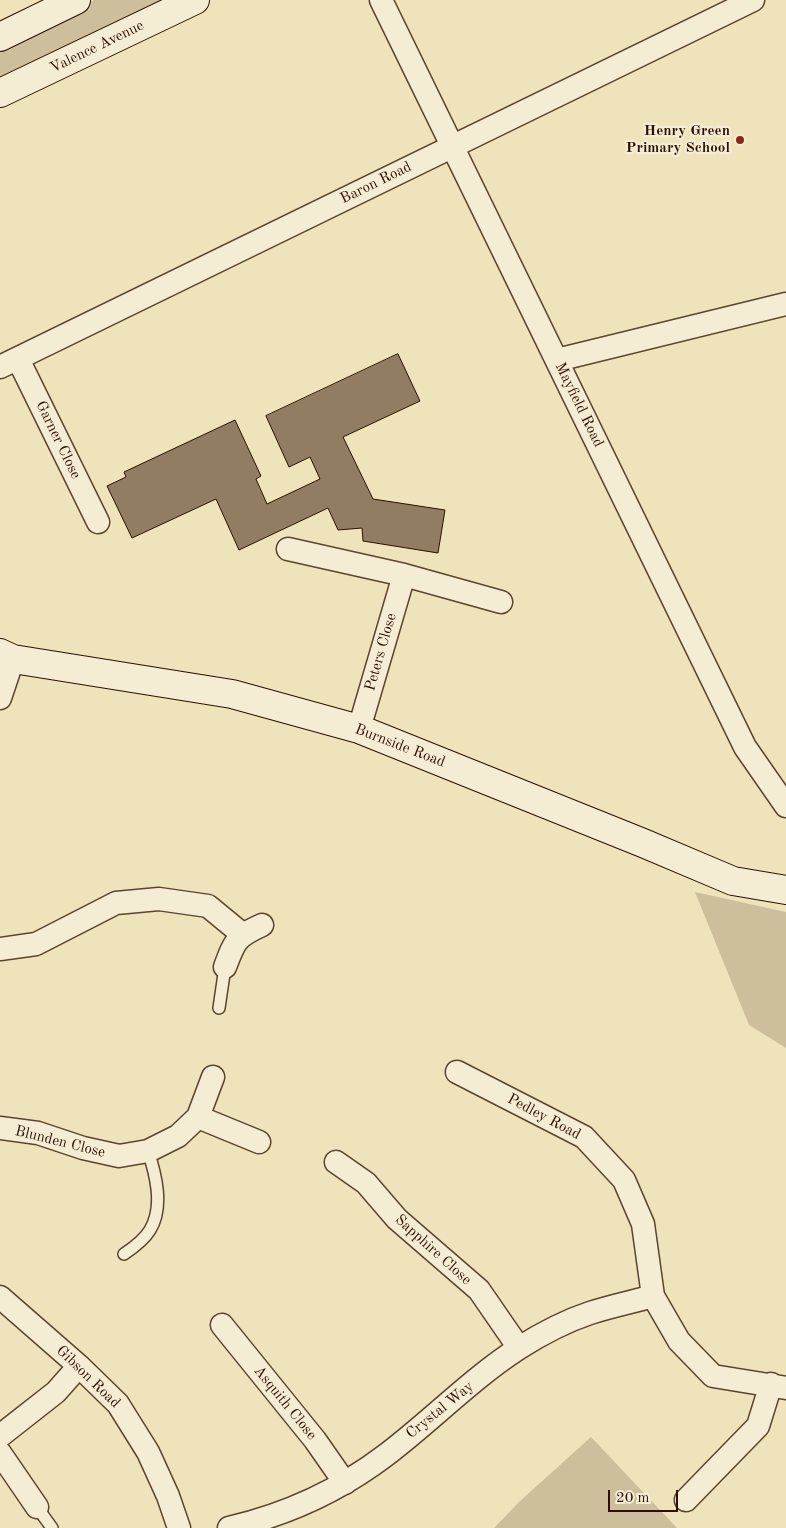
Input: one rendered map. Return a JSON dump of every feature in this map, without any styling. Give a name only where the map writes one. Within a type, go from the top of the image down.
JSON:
[{"type":"street","points":[[0,37],[76,0]]},
{"type":"street","name":"Valence Avenue","points":[[0,93],[195,0]]},
{"type":"street","name":"Mayfield Road","points":[[381,0],[746,747],[786,806]]},
{"type":"street","name":"Baron Road","points":[[9,363],[452,145],[753,0]]},
{"type":"street","points":[[557,360],[786,304]]},
{"type":"street","name":"Garner Close","points":[[9,363],[98,522]]},
{"type":"street","points":[[288,549],[404,575],[501,602]]},
{"type":"street","name":"Peters Close","points":[[359,729],[404,575]]},
{"type":"street","points":[[0,698],[6,656]]},
{"type":"street","name":"Burnside Road","points":[[6,656],[232,694],[359,729],[733,881],[786,890]]},
{"type":"street","points":[[0,949],[36,944],[116,903],[159,899],[208,906],[252,929],[232,946],[225,967]]},
{"type":"street","name":"Pedley Road","points":[[457,1072],[584,1136],[624,1180],[643,1224],[653,1296],[679,1340],[713,1376],[779,1386]]},
{"type":"street","name":"Blunden Close","points":[[0,1128],[38,1133],[83,1148],[119,1156],[148,1151],[178,1136],[198,1116],[212,1077]]},
{"type":"street","points":[[198,1116],[260,1142]]},
{"type":"street","name":"Sapphire Close","points":[[336,1162],[366,1182],[397,1219],[479,1290],[519,1348]]},
{"type":"street","name":"Crystal Way","points":[[229,1528],[309,1501],[345,1483],[385,1455],[494,1366],[519,1348],[551,1330],[590,1313],[653,1296]]},
{"type":"street","name":"Gibson Road","points":[[0,1297],[79,1366],[118,1404],[148,1452],[168,1496],[179,1528]]},
{"type":"street","name":"Asquith Close","points":[[222,1325],[315,1440],[345,1483]]},
{"type":"street","points":[[0,1436],[56,1392],[79,1366]]},
{"type":"street","points":[[686,1500],[758,1426],[779,1386]]},
{"type":"street","points":[[0,1453],[37,1506]]},
{"type":"lane","points":[[219,1008],[225,967]]},
{"type":"lane","points":[[124,1254],[136,1245],[150,1230],[155,1214],[158,1192],[148,1151]]},
{"type":"lane","points":[[37,1506],[52,1528]]},
{"type":"shaded area","points":[[94,0],[167,0],[0,81],[0,46]]},
{"type":"shaded area","points":[[695,892],[786,912],[786,1048],[749,1025]]},
{"type":"shaded area","points":[[591,1437],[677,1528],[494,1528],[519,1502]]},
{"type":"building","points":[[398,354],[420,401],[343,437],[373,499],[445,510],[438,553],[363,541],[362,528],[338,530],[328,508],[239,550],[216,499],[132,538],[107,486],[126,477],[124,472],[235,420],[261,476],[256,479],[267,504],[320,479],[310,457],[289,467],[266,416]]},
{"type":"place","name":"Henry Green Primary School","points":[[740,140]]}]
